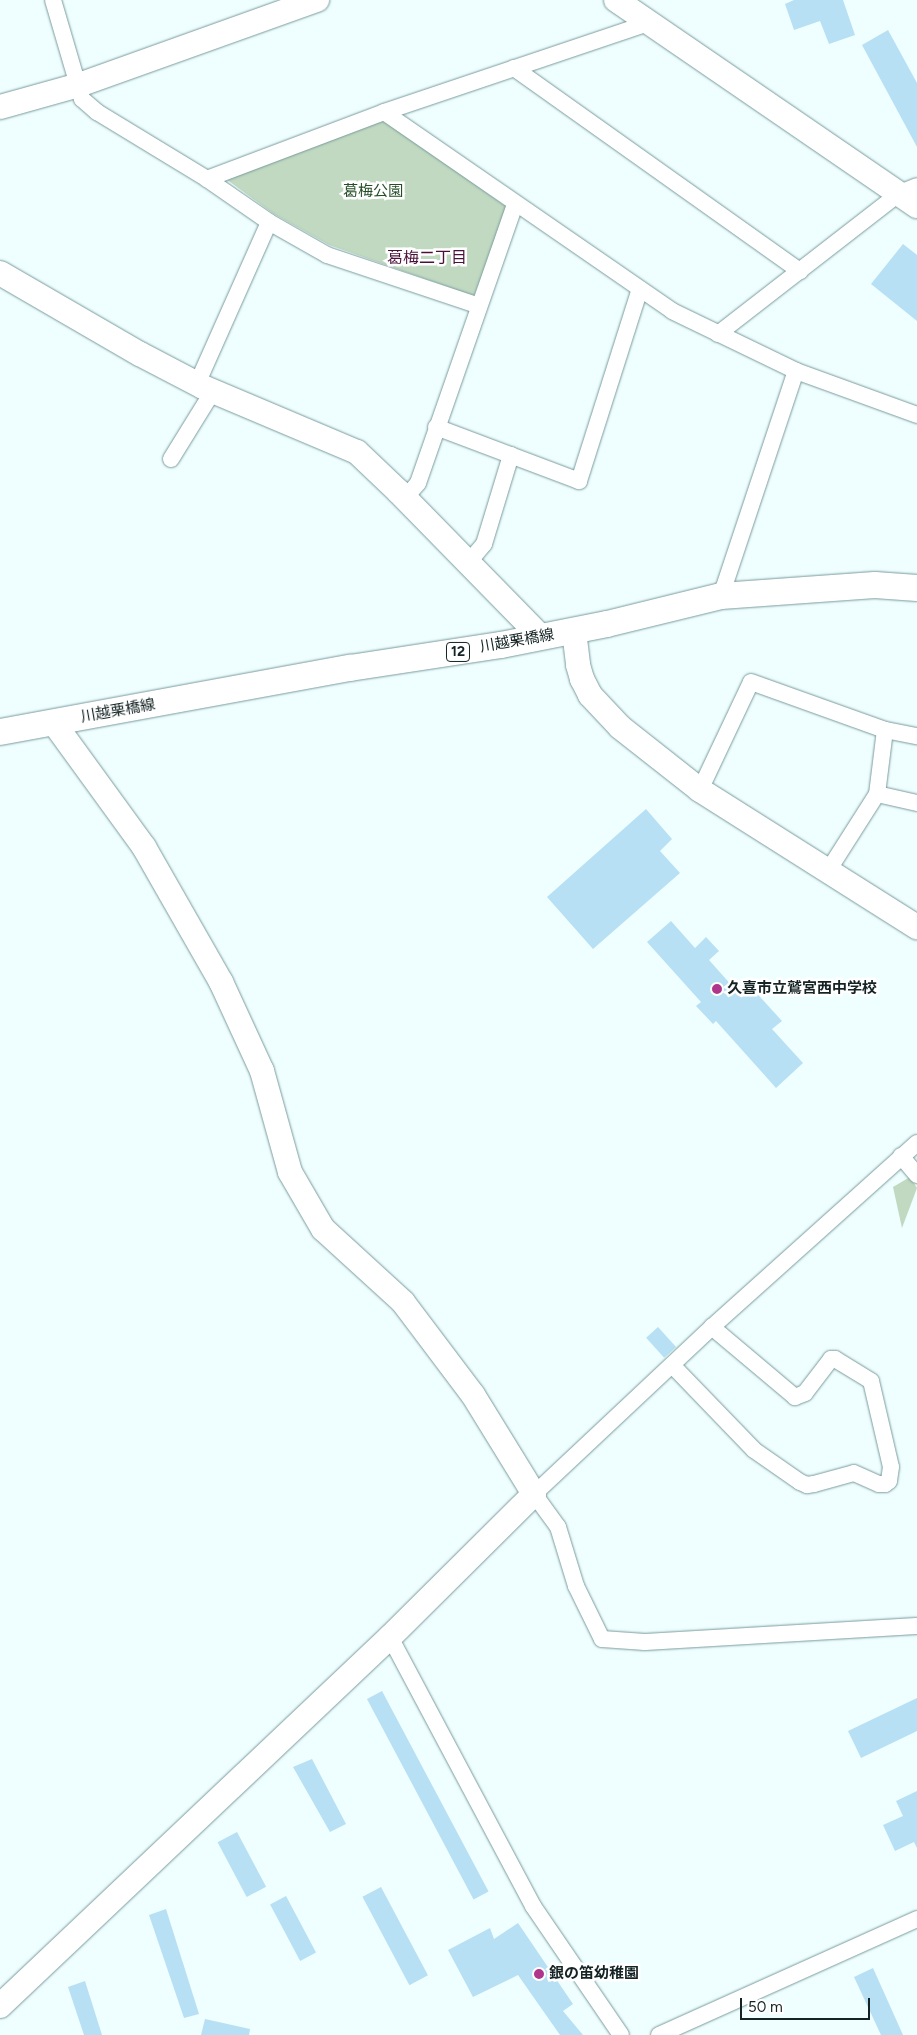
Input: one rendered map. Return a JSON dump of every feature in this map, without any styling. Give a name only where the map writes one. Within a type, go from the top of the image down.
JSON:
[{"type":"main road","name":"川越栗橋線","points":[[0,732],[350,668],[541,637],[721,596],[875,585],[917,588]]},
{"type":"street","points":[[53,0],[82,99],[97,112],[207,179],[269,222],[327,255],[479,306]]},
{"type":"street","points":[[0,107],[79,85],[317,0]]},
{"type":"street","points":[[616,0],[911,195],[800,271],[718,334]]},
{"type":"street","points":[[207,179],[384,112],[651,22]]},
{"type":"street","points":[[514,68],[800,271]]},
{"type":"street","points":[[384,112],[672,311],[796,370],[917,415]]},
{"type":"street","points":[[405,498],[418,483],[515,204]]},
{"type":"street","points":[[171,459],[205,387],[269,222]]},
{"type":"street","points":[[0,273],[140,354],[205,387],[350,447],[368,460],[541,637]]},
{"type":"street","points":[[436,427],[579,481],[640,289]]},
{"type":"street","points":[[721,596],[796,370]]},
{"type":"street","points":[[468,564],[484,544],[511,455]]},
{"type":"street","points":[[574,630],[578,665],[590,695],[620,727],[700,790],[917,927]]},
{"type":"street","points":[[700,790],[751,682],[885,730],[917,736]]},
{"type":"street","points":[[54,722],[144,847],[221,982],[262,1072],[290,1172],[323,1229],[403,1302],[473,1395],[534,1494],[558,1527],[576,1586],[602,1639],[645,1642],[917,1626]]},
{"type":"street","points":[[828,871],[877,794],[885,730]]},
{"type":"street","points":[[877,794],[917,803]]},
{"type":"street","points":[[0,2006],[390,1637],[534,1494],[712,1326],[917,1143]]},
{"type":"street","points":[[901,1156],[917,1174]]},
{"type":"street","points":[[672,1364],[746,1443],[800,1482],[807,1485],[814,1484],[854,1472],[879,1484],[885,1484],[889,1481],[891,1467],[871,1381],[835,1359],[830,1359],[805,1393],[795,1397],[712,1326]]},
{"type":"street","points":[[390,1637],[533,1906],[621,2035]]},
{"type":"street","points":[[659,2035],[917,1919]]},
{"type":"green space","name":"葛梅公園","points":[[382,119],[507,207],[474,296],[329,245],[274,214],[226,179]]},
{"type":"green space","points":[[910,1177],[917,1188],[902,1228],[893,1187]]},
{"type":"building","points":[[794,0],[843,0],[855,35],[829,44],[820,21],[794,30],[785,4]]},
{"type":"building","points":[[888,30],[917,83],[917,147],[862,45]]},
{"type":"building","points":[[903,244],[917,255],[917,321],[871,284]]},
{"type":"building","points":[[646,809],[672,839],[660,851],[680,873],[593,949],[547,897]]},
{"type":"building","points":[[671,921],[695,948],[706,937],[719,951],[709,960],[742,997],[752,988],[782,1021],[772,1029],[803,1063],[776,1088],[716,1021],[713,1024],[696,1006],[701,1002],[647,942]]},
{"type":"building","points":[[658,1327],[676,1347],[664,1358],[646,1338]]},
{"type":"building","points":[[382,1691],[489,1891],[474,1899],[367,1699]]},
{"type":"building","points":[[917,1698],[917,1731],[861,1758],[848,1731]]},
{"type":"building","points":[[312,1759],[346,1824],[330,1832],[293,1767]]},
{"type":"building","points":[[917,1791],[917,1848],[914,1842],[895,1851],[883,1825],[903,1816],[896,1801]]},
{"type":"building","points":[[237,1832],[266,1887],[247,1897],[218,1842]]},
{"type":"building","points":[[381,1887],[428,1975],[409,1985],[362,1897]]},
{"type":"building","points":[[286,1896],[316,1953],[300,1961],[270,1904]]},
{"type":"building","points":[[166,1909],[199,2014],[184,2018],[149,1915]]},
{"type":"building","points":[[518,1923],[573,2004],[563,2011],[583,2035],[560,2035],[518,1975],[473,1997],[448,1950],[490,1928],[494,1939]]},
{"type":"building","points":[[873,1968],[903,2035],[881,2035],[854,1977]]},
{"type":"building","points":[[85,1981],[102,2035],[84,2035],[68,1987]]},
{"type":"building","points":[[205,2019],[250,2029],[249,2035],[201,2035]]},
{"type":"place","name":"久喜市立鷲宮西中学校","points":[[717,989]]},
{"type":"place","name":"銀の笛幼稚園","points":[[539,1974]]},
{"type":"district","name":"葛梅二丁目","points":[[427,258]]}]
